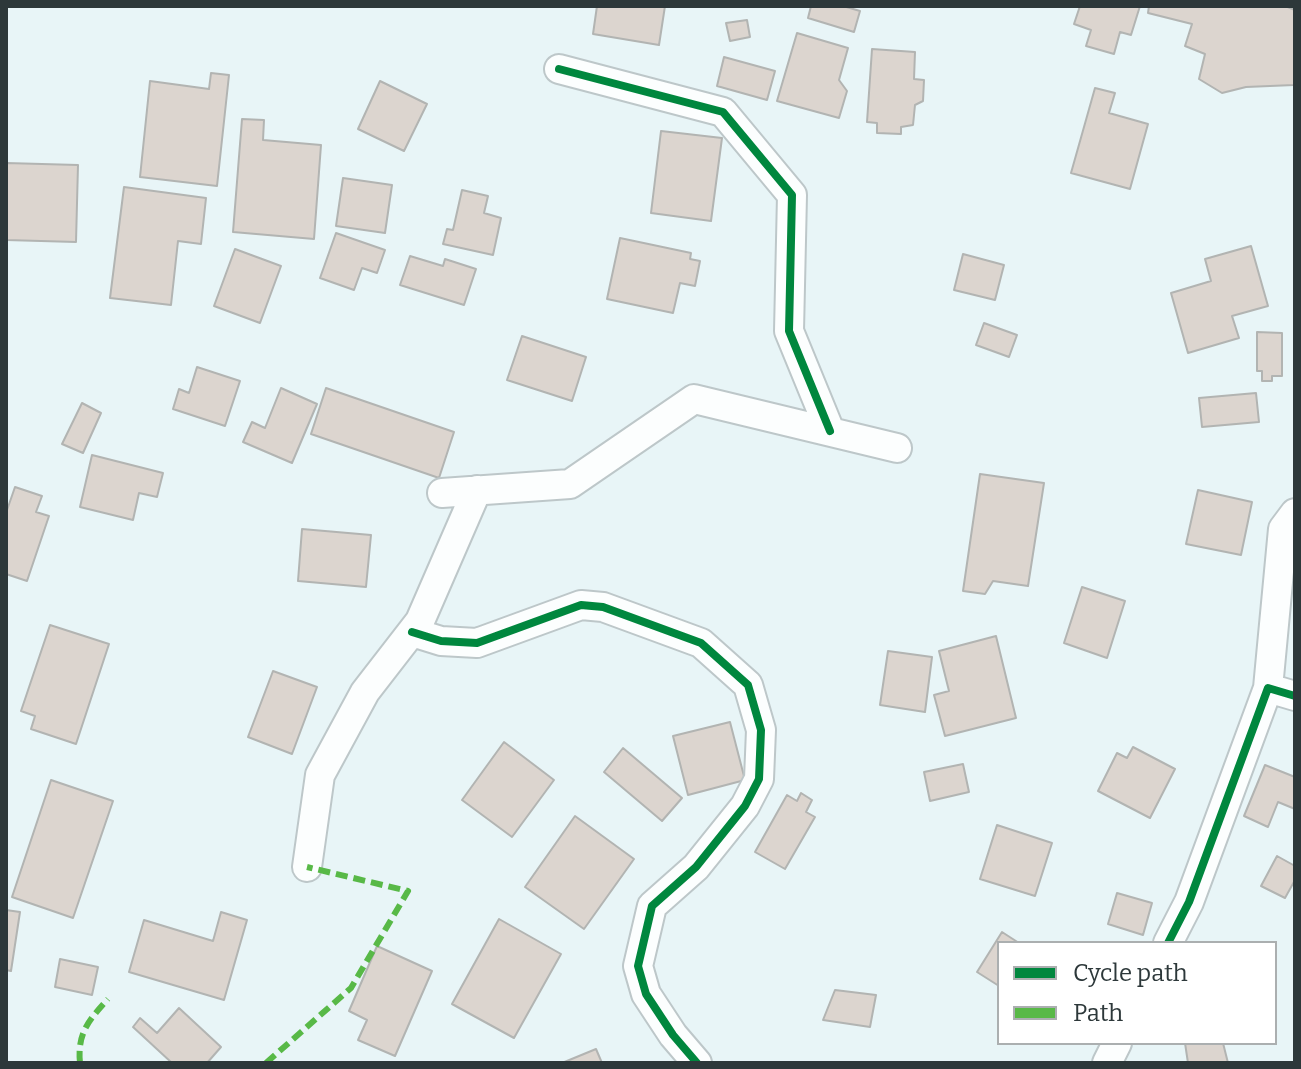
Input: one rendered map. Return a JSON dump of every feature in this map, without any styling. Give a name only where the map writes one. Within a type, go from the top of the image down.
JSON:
[{"type":"street","points":[[559,69],[723,112],[792,195],[789,331],[830,431]]},
{"type":"street","points":[[442,493],[570,484],[694,399],[897,448]]},
{"type":"street","points":[[307,867],[320,775],[365,692],[420,621],[477,490]]},
{"type":"street","points":[[1169,941],[1282,692],[1283,529],[1295,513]]},
{"type":"street","points":[[412,632],[441,641],[477,643],[581,605],[603,607],[701,643],[748,685],[761,730],[759,779],[745,806],[696,867],[652,906],[638,966],[646,994],[673,1035],[697,1063]]},
{"type":"street","points":[[1107,1063],[1116,1045]]},
{"type":"building","points":[[597,6],[665,6],[659,45],[593,34]]},
{"type":"building","points":[[811,6],[843,6],[860,11],[854,32],[808,18]]},
{"type":"building","points":[[1080,6],[1140,6],[1131,35],[1120,32],[1114,54],[1086,46],[1091,30],[1074,24]]},
{"type":"building","points":[[1149,6],[1285,6],[1295,10],[1294,85],[1246,87],[1222,93],[1199,79],[1205,54],[1185,46],[1192,24],[1148,13]]},
{"type":"building","points":[[747,20],[750,37],[730,41],[726,23]]},
{"type":"building","points":[[797,33],[848,48],[839,80],[847,91],[839,118],[777,101]]},
{"type":"building","points":[[872,49],[915,52],[914,79],[924,80],[923,101],[915,105],[913,125],[901,127],[901,134],[877,133],[877,123],[867,122]]},
{"type":"building","points":[[724,57],[775,71],[767,100],[717,86]]},
{"type":"building","points":[[211,73],[229,75],[217,186],[140,177],[150,81],[209,89]]},
{"type":"building","points":[[380,81],[427,104],[404,151],[358,129]]},
{"type":"building","points":[[1095,88],[1115,93],[1109,113],[1148,124],[1130,189],[1071,173]]},
{"type":"building","points":[[242,119],[264,120],[263,140],[321,145],[314,239],[233,232]]},
{"type":"building","points":[[661,131],[722,138],[711,221],[651,213]]},
{"type":"building","points":[[6,163],[78,165],[76,242],[6,240]]},
{"type":"building","points":[[343,178],[392,185],[385,233],[336,226]]},
{"type":"building","points":[[124,187],[206,198],[201,244],[178,241],[171,305],[110,298]]},
{"type":"building","points":[[462,190],[488,196],[484,213],[501,218],[493,255],[443,244],[447,229],[453,230]]},
{"type":"building","points":[[336,233],[385,250],[377,273],[362,268],[354,290],[320,278]]},
{"type":"building","points":[[620,238],[691,253],[690,259],[700,261],[695,286],[680,283],[673,313],[607,299]]},
{"type":"building","points":[[1251,246],[1268,306],[1232,316],[1239,338],[1188,353],[1171,293],[1211,281],[1205,259]]},
{"type":"building","points":[[235,249],[281,266],[260,323],[214,306]]},
{"type":"building","points":[[963,254],[1004,265],[995,300],[954,290]]},
{"type":"building","points":[[410,256],[443,266],[445,259],[476,269],[464,305],[400,285]]},
{"type":"building","points":[[984,323],[1017,335],[1009,357],[976,345]]},
{"type":"building","points":[[1257,332],[1282,333],[1282,376],[1272,376],[1272,381],[1262,381],[1262,371],[1257,371]]},
{"type":"building","points":[[522,336],[586,357],[572,401],[507,380]]},
{"type":"building","points":[[197,367],[240,381],[225,426],[173,409],[179,389],[189,393]]},
{"type":"building","points":[[281,388],[317,404],[292,463],[243,442],[252,422],[265,428]]},
{"type":"building","points":[[326,388],[454,432],[439,478],[311,434]]},
{"type":"building","points":[[1256,393],[1259,422],[1202,427],[1199,398]]},
{"type":"building","points":[[82,403],[101,413],[83,453],[62,444]]},
{"type":"building","points":[[92,455],[163,473],[157,497],[139,493],[133,520],[80,507]]},
{"type":"building","points":[[980,474],[1044,483],[1028,586],[993,581],[985,594],[963,591]]},
{"type":"building","points":[[15,487],[42,496],[36,512],[49,516],[27,581],[6,574],[6,513]]},
{"type":"building","points":[[1198,490],[1252,502],[1241,555],[1186,544]]},
{"type":"building","points":[[302,529],[371,535],[366,587],[298,581]]},
{"type":"building","points":[[1082,587],[1125,601],[1107,658],[1064,643]]},
{"type":"building","points":[[50,625],[109,644],[76,744],[31,729],[35,716],[21,711]]},
{"type":"building","points":[[996,636],[1016,718],[945,736],[934,695],[949,691],[939,651]]},
{"type":"building","points":[[888,651],[932,657],[925,712],[880,705]]},
{"type":"building","points":[[273,671],[317,687],[292,754],[248,737]]},
{"type":"building","points":[[730,722],[745,780],[688,795],[673,736]]},
{"type":"building","points":[[504,742],[554,780],[512,837],[462,800]]},
{"type":"building","points":[[1133,747],[1175,769],[1150,818],[1098,791],[1117,753],[1127,758]]},
{"type":"building","points":[[623,748],[682,798],[662,821],[604,772]]},
{"type":"building","points":[[963,764],[969,792],[930,801],[924,772]]},
{"type":"building","points":[[1265,765],[1295,777],[1295,809],[1278,802],[1268,827],[1244,816]]},
{"type":"building","points":[[51,780],[113,801],[73,918],[12,897]]},
{"type":"building","points":[[801,793],[812,800],[806,812],[815,817],[785,869],[755,852],[787,795],[797,801]]},
{"type":"building","points":[[575,816],[634,859],[584,929],[525,887]]},
{"type":"building","points":[[997,825],[1052,843],[1035,896],[980,879]]},
{"type":"building","points":[[1277,856],[1295,866],[1295,880],[1285,898],[1261,886]]},
{"type":"building","points":[[1117,893],[1152,903],[1143,935],[1108,924]]},
{"type":"building","points":[[6,910],[20,912],[11,971],[6,970]]},
{"type":"building","points":[[221,912],[247,920],[224,1000],[129,972],[144,920],[213,941]]},
{"type":"building","points":[[499,919],[561,954],[514,1038],[452,1004]]},
{"type":"building","points":[[1002,932],[1016,941],[997,941],[997,985],[977,972]]},
{"type":"building","points":[[377,946],[432,971],[395,1056],[358,1040],[367,1020],[349,1011]]},
{"type":"building","points":[[60,959],[98,967],[92,995],[55,987]]},
{"type":"building","points":[[835,990],[876,995],[870,1027],[823,1020]]},
{"type":"building","points":[[179,1008],[221,1047],[207,1063],[172,1063],[133,1027],[140,1018],[157,1033]]},
{"type":"building","points":[[1185,1045],[1224,1045],[1228,1063],[1188,1063]]},
{"type":"building","points":[[596,1049],[602,1063],[562,1063]]},
{"type":"marked path","points":[[266,1063],[351,988],[408,891],[307,867]]},
{"type":"marked path","points":[[80,1063],[80,1043],[86,1028],[108,999]]},
{"type":"cycle path","points":[[559,69],[723,112],[792,195],[789,331],[830,431]]},
{"type":"cycle path","points":[[412,632],[441,641],[477,643],[581,605],[603,607],[701,643],[748,685],[761,730],[759,779],[745,806],[696,867],[652,906],[638,966],[646,994],[673,1035],[697,1063]]},
{"type":"cycle path","points":[[1169,941],[1189,902],[1268,688],[1295,696]]}]
